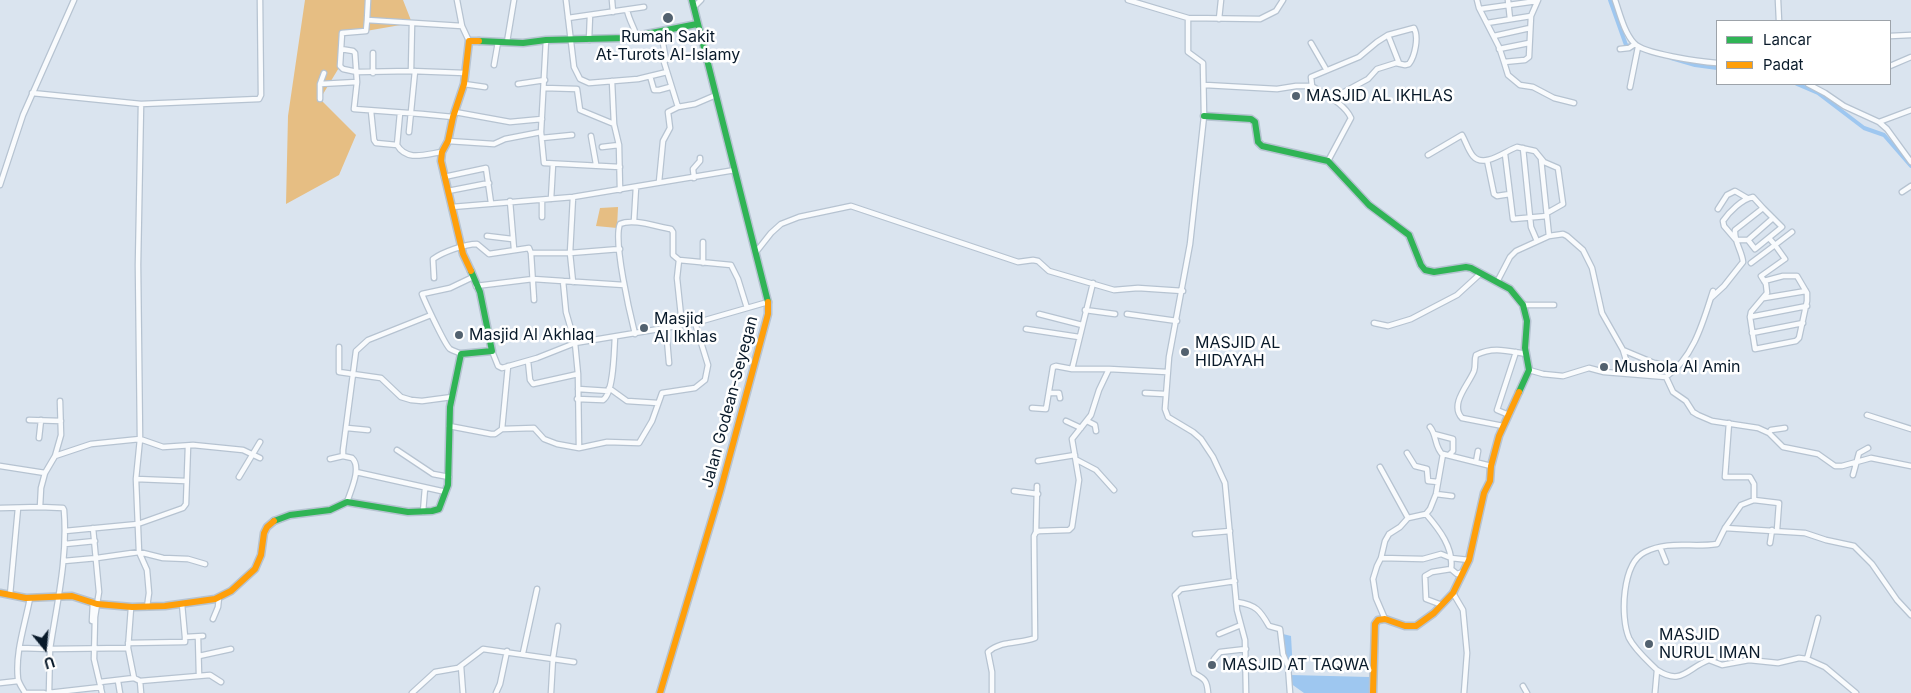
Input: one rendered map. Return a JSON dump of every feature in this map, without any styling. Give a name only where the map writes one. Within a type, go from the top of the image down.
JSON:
[{"type":"street","points":[[0,185],[23,114],[74,0]]},
{"type":"street","points":[[32,93],[141,104],[256,100],[260,98],[260,0]]},
{"type":"street","points":[[368,0],[366,31],[342,33],[341,68],[373,73],[413,71],[465,74]]},
{"type":"street","points":[[457,0],[462,26],[469,41],[464,84],[448,141],[442,152],[441,161],[461,246],[480,292],[492,351],[499,367],[528,361],[575,343],[695,323],[768,302]]},
{"type":"street","points":[[507,42],[514,0]]},
{"type":"street","points":[[566,0],[574,67],[580,79],[588,83],[650,76],[667,72]]},
{"type":"street","points":[[612,0],[613,12]]},
{"type":"street","name":"Jalan Godean-Seyegan","points":[[660,693],[731,454],[768,319],[768,302],[692,0]]},
{"type":"street","points":[[694,8],[702,0]]},
{"type":"street","points":[[1128,0],[1188,18],[1219,19],[1260,19],[1276,11],[1283,0]]},
{"type":"street","points":[[1219,19],[1221,0]]},
{"type":"street","points":[[1477,0],[1494,36],[1508,75],[1520,85],[1533,87],[1554,98],[1574,103]]},
{"type":"street","points":[[1480,9],[1508,3],[1538,0],[1531,16],[1528,58],[1504,62]]},
{"type":"street","points":[[1615,0],[1635,47],[1630,87]]},
{"type":"street","points":[[1778,0],[1779,20]]},
{"type":"street","points":[[1508,3],[1510,19]]},
{"type":"street","points":[[568,18],[644,7]]},
{"type":"street","points":[[627,10],[630,24],[634,28],[636,36]]},
{"type":"street","points":[[589,40],[590,15]]},
{"type":"street","points":[[1487,23],[1531,16]]},
{"type":"street","points":[[1188,18],[1187,50],[1190,55],[1203,63],[1204,116],[1190,244],[1167,372],[1165,409],[1166,415],[1197,435],[1208,448],[1226,489],[1237,602],[1246,649],[1246,693]]},
{"type":"street","points":[[367,20],[462,26]]},
{"type":"street","points":[[409,132],[413,71],[412,23]]},
{"type":"street","points":[[469,41],[523,43],[546,40],[589,40],[636,36],[697,24]]},
{"type":"street","points":[[1312,86],[1311,77],[1359,57],[1388,35],[1412,27],[1415,30],[1412,60],[1405,65],[1399,63],[1377,69],[1365,81],[1354,85],[1331,99]]},
{"type":"street","points":[[1494,36],[1530,28]]},
{"type":"street","points":[[661,32],[670,87],[678,108]]},
{"type":"street","points":[[1388,35],[1399,63]]},
{"type":"street","points":[[1891,36],[1911,35]]},
{"type":"street","points":[[546,40],[541,132],[543,161],[553,164],[596,164],[620,167]]},
{"type":"street","points":[[494,65],[498,42]]},
{"type":"street","points":[[1311,43],[1326,70]]},
{"type":"street","points":[[1499,49],[1530,43]]},
{"type":"street","points":[[1620,49],[1635,47],[1696,61],[1716,63]]},
{"type":"street","points":[[341,49],[354,52],[357,72],[354,110],[454,115],[510,122],[542,119]]},
{"type":"street","points":[[373,53],[373,73]]},
{"type":"street","points":[[1891,66],[1911,57]]},
{"type":"street","points":[[320,99],[320,84],[324,73]]},
{"type":"street","points":[[650,76],[654,90],[670,87]]},
{"type":"street","points":[[580,79],[577,89],[580,110],[614,124]]},
{"type":"street","points":[[518,84],[544,80]]},
{"type":"street","points":[[612,81],[614,124],[619,145],[620,190]]},
{"type":"street","points":[[320,84],[357,82]]},
{"type":"street","points":[[464,84],[486,88]]},
{"type":"street","points":[[1810,85],[1825,92],[1844,106],[1880,122],[1911,162]]},
{"type":"street","points":[[1204,86],[1277,89],[1312,86],[1344,107],[1351,118],[1328,161]]},
{"type":"street","points":[[544,88],[577,89]]},
{"type":"street","points":[[659,182],[663,141],[670,128],[668,112],[716,95]]},
{"type":"street","points":[[141,104],[138,265],[140,439],[136,479],[139,552],[147,570],[149,593],[147,607]]},
{"type":"street","points":[[1880,122],[1911,110]]},
{"type":"street","points":[[371,111],[374,142],[397,145]]},
{"type":"street","points":[[400,113],[397,145],[400,151],[407,155],[442,152]]},
{"type":"street","points":[[1204,116],[1251,119],[1255,122],[1257,140],[1262,146],[1328,161],[1369,204],[1409,235],[1421,265],[1425,270],[1434,272],[1466,267],[1497,282],[1516,294],[1523,305],[1527,321],[1526,354],[1529,370],[1503,426],[1491,466],[1490,481],[1484,493],[1469,560],[1453,593],[1429,618],[1416,626],[1405,626],[1385,619],[1378,620],[1374,626],[1373,693]]},
{"type":"street","points":[[448,141],[494,144],[541,132]]},
{"type":"street","points":[[542,138],[572,135]]},
{"type":"street","points":[[1428,155],[1462,135],[1475,158],[1486,160],[1505,154],[1515,148],[1535,152],[1540,159],[1558,168],[1563,205],[1547,215],[1513,219],[1505,154]]},
{"type":"street","points":[[591,136],[596,164]]},
{"type":"street","points":[[602,147],[619,145]]},
{"type":"street","points":[[1522,148],[1531,227],[1537,241]]},
{"type":"street","points":[[694,178],[693,169],[700,161],[700,158]]},
{"type":"street","points":[[1540,159],[1549,236]]},
{"type":"street","points":[[1486,160],[1494,194],[1497,196],[1510,194]]},
{"type":"street","points":[[551,199],[553,164]]},
{"type":"street","points":[[444,177],[485,168],[491,203]]},
{"type":"street","points":[[452,207],[573,197],[735,170]]},
{"type":"street","points":[[448,191],[489,183]]},
{"type":"street","points":[[1902,192],[1911,186]]},
{"type":"street","points":[[634,221],[636,187]]},
{"type":"street","points":[[1718,209],[1727,195],[1735,192],[1747,198]]},
{"type":"street","points":[[573,197],[570,253],[573,282]]},
{"type":"street","points":[[1748,240],[1755,249],[1782,228],[1773,218],[1753,197],[1747,198],[1723,221],[1724,226],[1736,240],[1748,240],[1773,218]]},
{"type":"street","points":[[542,200],[542,217]]},
{"type":"street","points":[[510,201],[514,249]]},
{"type":"street","points":[[755,253],[771,232],[781,224],[799,217],[851,206],[1018,262],[1035,260],[1049,271],[1119,290],[1138,288],[1183,291]]},
{"type":"street","points":[[1711,298],[1724,286],[1743,262],[1735,230],[1763,208]]},
{"type":"street","points":[[635,334],[624,285],[619,226],[622,223],[634,221],[672,229],[673,255],[679,260],[731,265],[738,279],[747,308]]},
{"type":"street","points":[[1751,263],[1792,232]]},
{"type":"street","points":[[1497,282],[1514,253],[1549,236],[1566,235],[1584,252],[1593,271],[1602,312],[1623,350],[1630,373]]},
{"type":"street","points":[[487,236],[512,239]]},
{"type":"street","points":[[1764,282],[1783,276],[1797,276],[1806,291],[1806,306],[1799,338],[1796,341],[1755,349],[1750,317],[1751,312],[1767,293],[1761,276],[1785,259],[1769,238]]},
{"type":"street","points":[[703,242],[703,263]]},
{"type":"street","points":[[434,278],[433,258],[456,250],[461,246],[477,244],[489,254],[529,248],[531,253],[534,300]]},
{"type":"street","points":[[531,253],[570,253],[620,249]]},
{"type":"street","points":[[679,260],[677,278],[682,325]]},
{"type":"street","points":[[1374,323],[1388,326],[1411,319],[1457,295],[1480,274]]},
{"type":"street","points":[[473,277],[450,288],[422,294],[449,348],[461,354],[492,351]]},
{"type":"street","points":[[476,286],[533,278],[624,285]]},
{"type":"street","points":[[563,281],[566,312],[575,343],[578,374],[579,448]]},
{"type":"street","points":[[1072,369],[1093,283]]},
{"type":"street","points":[[1529,370],[1543,374],[1563,376],[1589,368],[1604,372],[1666,377],[1694,345],[1713,291]]},
{"type":"street","points":[[1764,298],[1806,291]]},
{"type":"street","points":[[1523,305],[1554,306]]},
{"type":"street","points":[[1750,317],[1806,306]]},
{"type":"street","points":[[1085,310],[1115,314]]},
{"type":"street","points":[[1039,314],[1082,324]]},
{"type":"street","points":[[1128,314],[1177,320]]},
{"type":"street","points":[[343,456],[356,352],[368,340],[431,315]]},
{"type":"street","points":[[449,426],[491,434],[496,434],[502,429],[534,428],[544,439],[557,444],[579,448],[607,442],[639,443],[652,421],[664,392],[695,388],[705,380],[708,365],[695,323]]},
{"type":"street","points":[[1752,332],[1803,323]]},
{"type":"street","points":[[666,328],[669,363]]},
{"type":"street","points":[[1026,329],[1079,337]]},
{"type":"street","points":[[577,399],[603,400],[607,397],[615,337]]},
{"type":"street","points":[[339,347],[338,371],[381,378],[401,397],[410,400],[422,401],[452,396]]},
{"type":"street","points":[[1503,426],[1462,418],[1458,412],[1458,405],[1474,370],[1476,355],[1487,350],[1502,348],[1526,354]]},
{"type":"street","points":[[1623,350],[1654,363],[1668,365],[1672,372]]},
{"type":"street","points":[[1509,415],[1497,410],[1516,352]]},
{"type":"street","points":[[0,594],[30,598],[74,596],[95,604],[131,608],[182,604],[219,597],[237,586],[257,569],[261,560],[263,535],[266,526],[278,518],[292,513],[336,508],[347,502],[423,512],[439,509],[446,492],[449,477],[450,407],[461,354]]},
{"type":"street","points":[[528,361],[530,380],[533,384],[578,374]]},
{"type":"street","points":[[502,429],[508,366]]},
{"type":"street","points":[[1032,408],[1046,409],[1053,367],[1056,366],[1072,369],[1167,372]]},
{"type":"street","points":[[1036,532],[1069,530],[1072,528],[1079,489],[1076,457],[1072,440],[1093,412],[1099,390],[1109,369]]},
{"type":"street","points":[[1666,377],[1671,390],[1686,401],[1694,412],[1712,421],[1729,422],[1758,428],[1769,433],[1784,447],[1818,454],[1835,466],[1842,466],[1871,458],[1911,466]]},
{"type":"street","points":[[578,389],[609,390],[627,400],[658,404]]},
{"type":"street","points":[[1049,393],[1059,393],[1060,398]]},
{"type":"street","points":[[1145,394],[1165,394]]},
{"type":"street","points":[[40,508],[41,488],[45,473],[55,456],[60,435],[60,401]]},
{"type":"street","points":[[1867,415],[1911,429]]},
{"type":"street","points":[[30,420],[61,421]]},
{"type":"street","points":[[39,438],[41,420]]},
{"type":"street","points":[[1066,421],[1081,428]]},
{"type":"street","points":[[1087,421],[1095,425],[1096,431]]},
{"type":"street","points":[[1729,422],[1725,477],[1750,477],[1754,484],[1754,500]]},
{"type":"street","points":[[1385,619],[1376,598],[1373,579],[1385,541],[1388,534],[1400,527],[1408,518],[1426,514],[1430,510],[1436,494],[1443,455],[1436,446],[1434,434],[1430,427]]},
{"type":"street","points":[[347,428],[368,430]]},
{"type":"street","points":[[1769,433],[1771,430],[1785,428]]},
{"type":"street","points":[[1434,434],[1453,439],[1453,451],[1449,455]]},
{"type":"street","points":[[55,456],[91,444],[140,439],[162,447],[220,446],[243,450],[260,458]]},
{"type":"street","points":[[239,477],[260,442]]},
{"type":"street","points":[[66,530],[138,524],[183,508],[186,504],[188,446]]},
{"type":"street","points":[[1853,474],[1861,451],[1868,448]]},
{"type":"street","points":[[396,450],[434,474],[449,477]]},
{"type":"street","points":[[1476,462],[1478,451]]},
{"type":"street","points":[[1408,454],[1415,466],[1428,470],[1428,480],[1438,482]]},
{"type":"street","points":[[1443,455],[1491,466]]},
{"type":"street","points":[[330,459],[343,456],[354,459],[356,463],[356,472],[347,502]]},
{"type":"street","points":[[1038,461],[1058,456],[1076,457],[1096,470],[1114,490]]},
{"type":"street","points":[[0,466],[45,473]]},
{"type":"street","points":[[1380,467],[1408,518]]},
{"type":"street","points":[[356,472],[446,492]]},
{"type":"street","points":[[136,479],[186,481]]},
{"type":"street","points":[[992,693],[992,672],[988,652],[1004,643],[1035,638],[1034,539],[1038,486]]},
{"type":"street","points":[[423,512],[425,488]]},
{"type":"street","points":[[1014,491],[1038,494]]},
{"type":"street","points":[[1436,494],[1452,496]]},
{"type":"street","points":[[1770,543],[1775,530],[1779,503],[1754,500],[1741,505],[1715,545],[1677,544],[1660,547],[1640,555],[1632,564],[1627,577],[1625,610],[1626,626],[1630,640],[1643,657],[1666,676],[1682,676],[1709,660],[1722,665],[1749,660],[1778,663],[1799,658],[1807,659],[1825,667],[1856,693]]},
{"type":"street","points":[[0,508],[64,509],[66,530],[64,561],[50,649],[47,693]]},
{"type":"street","points":[[10,595],[18,508]]},
{"type":"street","points":[[1426,514],[1443,536],[1451,558],[1451,569]]},
{"type":"street","points":[[93,528],[99,592],[95,604],[93,670],[100,685],[101,693]]},
{"type":"street","points":[[1725,528],[1805,533],[1854,546],[1872,564],[1897,600],[1911,615]]},
{"type":"street","points":[[1195,534],[1230,531]]},
{"type":"street","points":[[65,544],[94,541]]},
{"type":"street","points":[[1660,547],[1666,562]]},
{"type":"street","points":[[64,561],[139,552],[163,558],[188,559],[205,564]]},
{"type":"street","points":[[1381,558],[1423,559],[1441,554],[1451,558],[1469,560]]},
{"type":"street","points":[[1442,605],[1426,600],[1425,576],[1432,572],[1451,569],[1457,574],[1463,572]]},
{"type":"street","points":[[1208,693],[1207,684],[1203,677],[1194,672],[1175,595],[1181,590],[1235,581]]},
{"type":"street","points":[[523,653],[537,589]]},
{"type":"street","points":[[1453,593],[1463,610],[1467,652],[1464,693]]},
{"type":"street","points":[[213,619],[218,607],[219,597]]},
{"type":"street","points":[[30,598],[20,648],[18,681],[26,693],[47,693],[134,678],[140,681],[210,675],[221,682]]},
{"type":"street","points":[[1237,602],[1251,605],[1260,611],[1269,626],[1278,628],[1282,632],[1283,654],[1288,666],[1290,693]]},
{"type":"street","points":[[182,604],[185,642]]},
{"type":"street","points":[[131,608],[128,645],[134,678]]},
{"type":"street","points":[[1807,659],[1818,618]]},
{"type":"street","points":[[551,693],[553,658],[558,626]]},
{"type":"street","points":[[1219,634],[1241,626]]},
{"type":"street","points":[[20,648],[93,649],[185,642],[201,636],[199,676]]},
{"type":"street","points":[[199,656],[231,649]]},
{"type":"street","points":[[412,693],[435,672],[451,670],[461,666],[483,649],[523,653],[574,662]]},
{"type":"street","points":[[1214,658],[1220,652],[1246,649]]},
{"type":"street","points":[[496,693],[500,684],[507,652]]},
{"type":"street","points":[[461,666],[463,693]]},
{"type":"street","points":[[1655,693],[1657,670]]},
{"type":"street","points":[[0,683],[18,681]]},
{"type":"street","points":[[118,681],[120,693]]},
{"type":"street","points":[[140,681],[141,693]]},
{"type":"street","points":[[1523,686],[1527,693]]},
{"type":"shaded area","points":[[305,0],[403,0],[412,23],[366,31],[344,32],[340,66],[320,99],[356,135],[339,175],[286,204],[288,116]]},
{"type":"shaded area","points":[[618,207],[617,228],[596,226],[600,208]]},
{"type":"water","points":[[1283,634],[1291,636],[1293,671],[1283,655]]},
{"type":"water","points":[[1291,675],[1369,677],[1370,693],[1304,693],[1290,683]]},
{"type":"waterway","points":[[1610,0],[1626,45],[1640,49]]},
{"type":"waterway","points":[[1671,58],[1695,65],[1716,68]]},
{"type":"waterway","points":[[1799,85],[1818,93],[1864,128],[1884,135],[1911,166]]},
{"type":"traffic: fast","points":[[692,0],[768,302]]},
{"type":"traffic: fast","points":[[479,41],[523,43],[546,40],[626,38],[697,24]]},
{"type":"traffic: fast","points":[[1204,116],[1251,119],[1255,122],[1258,142],[1262,146],[1328,161],[1369,205],[1409,235],[1421,265],[1425,270],[1434,272],[1466,267],[1471,268],[1510,289],[1523,305],[1527,321],[1525,348],[1529,370],[1519,392]]},
{"type":"traffic: fast","points":[[274,521],[290,515],[330,510],[347,502],[408,512],[439,509],[448,485],[450,407],[461,354],[492,351],[480,292],[471,271]]},
{"type":"traffic: slow","points":[[471,271],[463,254],[441,161],[442,152],[448,141],[453,117],[464,84],[469,41],[479,41]]},
{"type":"traffic: slow","points":[[660,693],[720,492],[768,314],[768,302]]},
{"type":"traffic: slow","points":[[1373,693],[1375,624],[1378,620],[1385,619],[1405,626],[1416,626],[1434,613],[1453,593],[1469,560],[1484,493],[1490,481],[1491,466],[1499,436],[1519,392]]},
{"type":"traffic: slow","points":[[0,593],[26,598],[72,596],[97,604],[132,607],[165,606],[215,599],[231,591],[255,569],[261,555],[264,533],[267,527],[274,521]]},
{"type":"place","name":"Rumah Sakit At-Turots Al-Islamy","points":[[668,18]]},
{"type":"place","name":"MASJID AL IKHLAS","points":[[1296,96]]},
{"type":"place","name":"Masjid Al Ikhlas","points":[[644,328]]},
{"type":"place","name":"Masjid Al Akhlaq","points":[[459,335]]},
{"type":"place","name":"MASJID AL HIDAYAH","points":[[1185,352]]},
{"type":"place","name":"Mushola Al Amin","points":[[1604,367]]},
{"type":"place","name":"MASJID NURUL IMAN","points":[[1649,644]]},
{"type":"place","name":"MASJID AT TAQWA","points":[[1212,665]]}]
